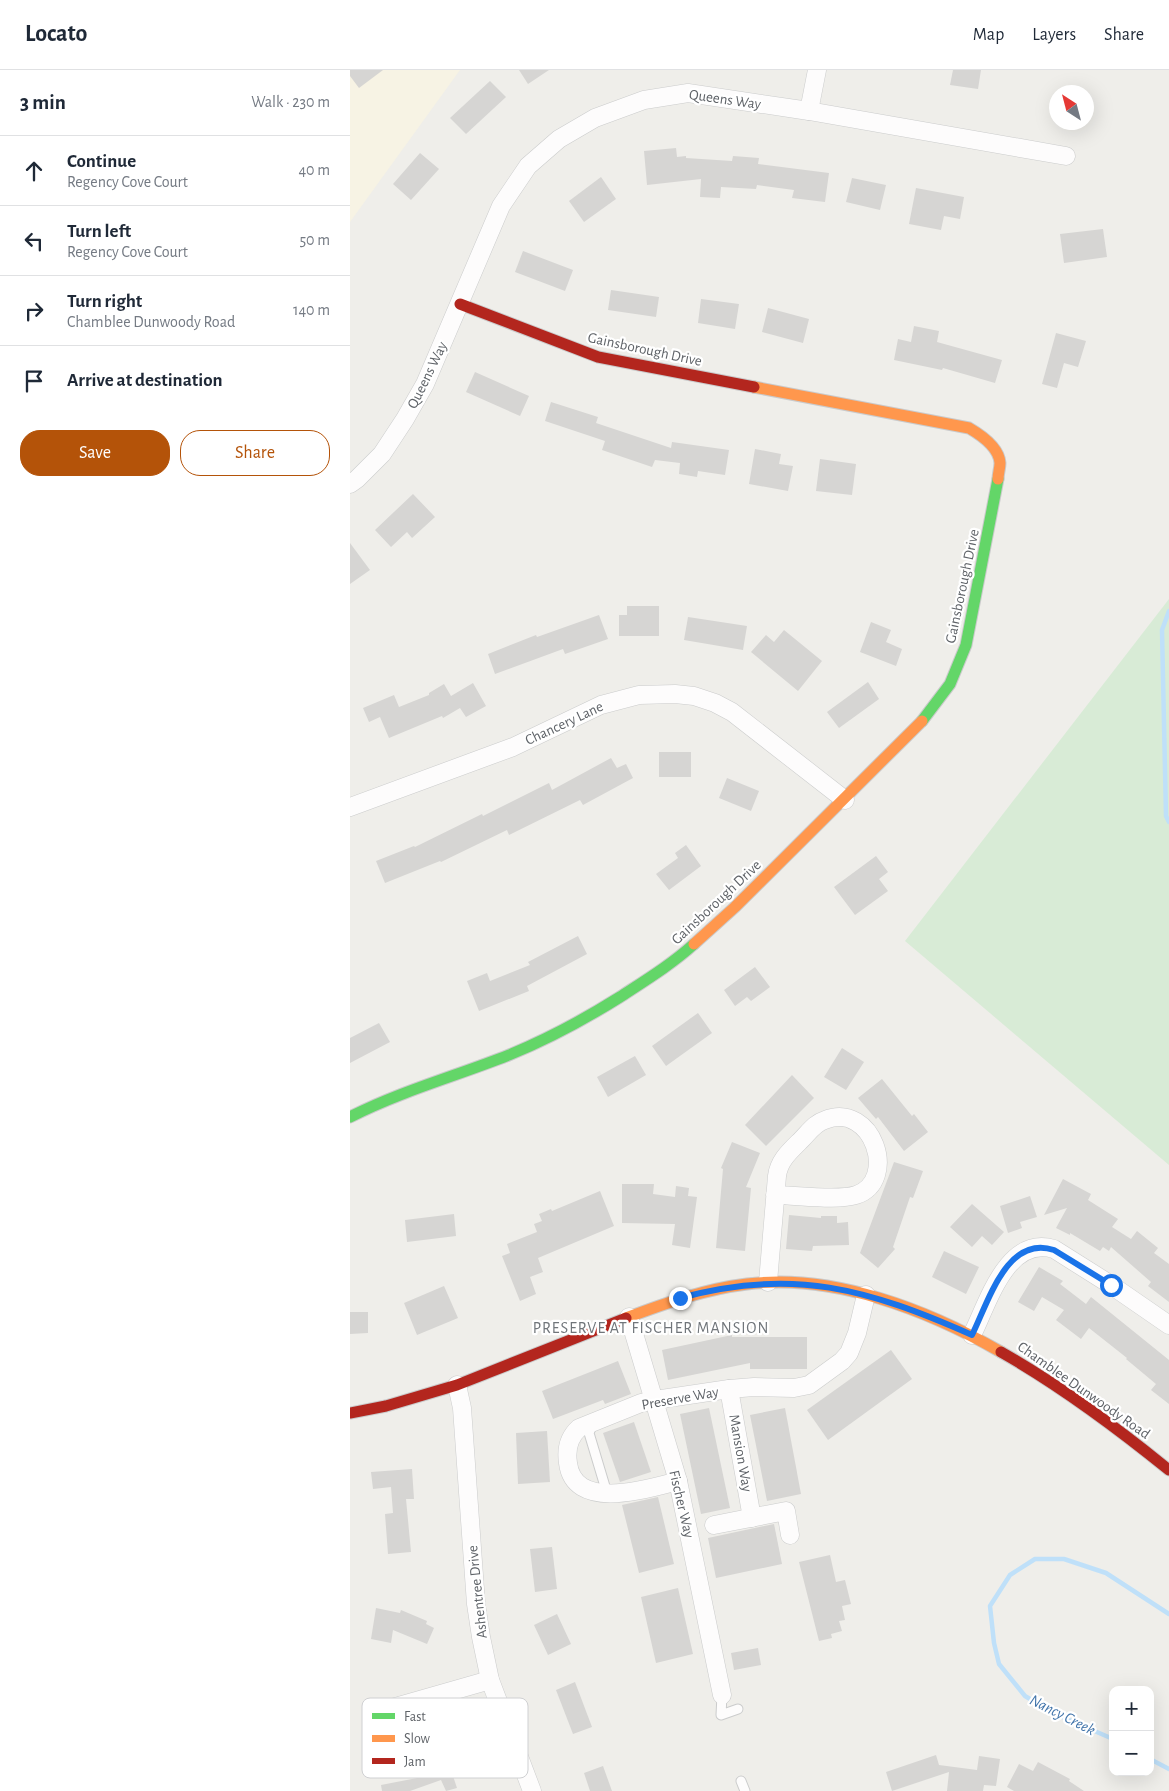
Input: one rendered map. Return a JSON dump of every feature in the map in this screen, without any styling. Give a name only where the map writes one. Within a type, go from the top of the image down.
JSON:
[{"type":"street","points":[[810,112],[816,70]]},
{"type":"street","name":"Queens Way","points":[[350,484],[357,480],[382,454],[425,384],[501,206],[528,166],[559,139],[595,118],[644,100],[688,93],[1066,156]]},
{"type":"street","name":"Gainsborough Drive","points":[[350,1116],[382,1100],[509,1055],[546,1039],[619,999],[685,952],[735,907],[845,800],[920,724],[950,684],[966,645],[1000,463],[997,452],[981,435],[970,428],[598,357],[460,304]]},
{"type":"street","name":"Chancery Lane","points":[[350,807],[513,747],[601,704],[639,695],[675,694],[701,698],[732,712],[845,800]]},
{"type":"street","points":[[768,1282],[775,1195],[778,1168],[783,1159],[814,1126],[824,1120],[846,1117],[856,1121],[875,1144],[878,1155],[877,1170],[872,1182],[857,1195],[844,1197],[775,1195]]},
{"type":"street","points":[[972,1335],[998,1281],[1008,1265],[1025,1250],[1045,1246],[1103,1280],[1169,1326]]},
{"type":"street","name":"Chamblee Dunwoody Road","points":[[350,1413],[390,1405],[457,1385],[680,1298],[720,1288],[768,1282],[815,1285],[840,1288],[866,1295],[928,1316],[972,1335],[1065,1392],[1169,1470]]},
{"type":"street","name":"Preserve Way","points":[[678,1481],[632,1491],[588,1491],[580,1486],[570,1474],[568,1447],[574,1433],[579,1428],[655,1400],[729,1389],[754,1387],[794,1388],[810,1385],[842,1362],[849,1353],[866,1295]]},
{"type":"street","name":"Fischer Way","points":[[629,1317],[678,1481],[722,1695]]},
{"type":"street","name":"Ashentree Drive","points":[[457,1385],[462,1408],[476,1604],[490,1680],[497,1698]]},
{"type":"street","name":"Mansion Way","points":[[729,1389],[752,1518]]},
{"type":"street","points":[[714,1525],[786,1511],[790,1535]]},
{"type":"street","points":[[427,1698],[490,1680]]},
{"type":"street","name":"Ashentree Drive","points":[[527,1778],[532,1791]]},
{"type":"lane","points":[[594,1422],[589,1433],[607,1492]]},
{"type":"lane","points":[[722,1695],[721,1716],[738,1709]]},
{"type":"lane","points":[[741,1781],[745,1791]]},
{"type":"shaded area","points":[[350,70],[460,70],[350,222]]},
{"type":"green space","points":[[1169,599],[1169,1165],[905,941]]},
{"type":"building","points":[[350,70],[383,70],[359,88],[350,76]]},
{"type":"building","points":[[519,70],[549,70],[528,84]]},
{"type":"building","points":[[953,70],[981,70],[978,89],[950,85]]},
{"type":"building","points":[[490,81],[506,97],[466,134],[450,118]]},
{"type":"building","points":[[676,148],[677,157],[686,156],[686,158],[732,161],[733,156],[759,158],[758,164],[829,173],[825,202],[792,198],[794,190],[757,185],[756,189],[721,187],[720,198],[700,197],[701,179],[647,185],[644,151]]},
{"type":"building","points":[[420,153],[439,169],[411,200],[393,184]]},
{"type":"building","points":[[601,177],[616,199],[584,222],[569,201]]},
{"type":"building","points":[[852,178],[886,185],[880,210],[846,202]]},
{"type":"building","points":[[916,188],[964,197],[960,219],[944,216],[941,230],[909,224]]},
{"type":"building","points":[[1103,229],[1107,257],[1064,263],[1060,234]]},
{"type":"building","points":[[523,251],[573,270],[565,291],[515,272]]},
{"type":"building","points":[[611,290],[659,297],[656,317],[608,310]]},
{"type":"building","points":[[701,299],[739,304],[735,329],[698,323]]},
{"type":"building","points":[[768,308],[809,319],[803,343],[762,332]]},
{"type":"building","points":[[914,326],[939,331],[937,342],[1002,360],[995,383],[943,368],[942,370],[894,360],[898,339],[911,342]]},
{"type":"building","points":[[1056,333],[1086,341],[1078,367],[1064,363],[1057,388],[1042,384]]},
{"type":"building","points":[[475,372],[529,396],[520,416],[466,392]]},
{"type":"building","points":[[551,402],[598,417],[596,423],[671,448],[672,442],[729,450],[725,475],[698,471],[697,477],[679,474],[680,463],[655,460],[652,467],[602,450],[605,441],[545,421]]},
{"type":"building","points":[[755,449],[781,454],[779,464],[793,466],[788,491],[749,484]]},
{"type":"building","points":[[820,459],[856,464],[852,495],[816,491]]},
{"type":"building","points":[[413,494],[435,517],[412,538],[407,532],[391,547],[375,530]]},
{"type":"building","points":[[350,543],[370,570],[350,584]]},
{"type":"building","points":[[627,606],[659,606],[659,636],[619,636],[619,615],[627,615]]},
{"type":"building","points":[[599,615],[608,639],[565,654],[563,649],[495,674],[488,654],[536,635],[537,637]]},
{"type":"building","points":[[688,617],[747,626],[743,650],[684,640]]},
{"type":"building","points":[[871,622],[891,630],[886,642],[902,649],[896,666],[860,652]]},
{"type":"building","points":[[784,630],[822,661],[798,691],[751,652],[766,635],[774,642]]},
{"type":"building","points":[[868,682],[879,699],[839,728],[827,712]]},
{"type":"building","points":[[473,683],[486,706],[466,717],[460,708],[443,718],[442,716],[389,738],[380,717],[369,722],[363,708],[394,695],[399,707],[429,695],[429,693],[444,684],[451,696]]},
{"type":"building","points":[[659,752],[691,752],[691,777],[659,777]]},
{"type":"building","points":[[611,758],[617,768],[626,764],[633,778],[583,805],[580,800],[509,835],[507,830],[441,862],[385,883],[376,861],[415,847],[549,783],[552,790]]},
{"type":"building","points":[[727,778],[759,791],[751,811],[719,798]]},
{"type":"building","points":[[686,845],[701,866],[669,890],[656,874],[678,858],[675,853]]},
{"type":"building","points":[[876,856],[888,872],[879,879],[888,891],[855,915],[834,887]]},
{"type":"building","points":[[578,936],[587,954],[527,986],[529,991],[479,1011],[467,981],[487,973],[490,981],[530,965],[528,962]]},
{"type":"building","points":[[755,967],[770,987],[751,1001],[747,997],[735,1006],[724,990]]},
{"type":"building","points":[[698,1013],[712,1033],[666,1066],[652,1046]]},
{"type":"building","points":[[379,1023],[390,1042],[350,1063],[350,1038]]},
{"type":"building","points":[[842,1048],[864,1062],[846,1090],[824,1077]]},
{"type":"building","points":[[635,1056],[646,1075],[608,1097],[597,1077]]},
{"type":"building","points":[[792,1075],[814,1098],[766,1146],[745,1125]]},
{"type":"building","points":[[882,1079],[912,1116],[914,1114],[928,1132],[904,1151],[878,1117],[876,1119],[858,1098]]},
{"type":"building","points":[[732,1142],[760,1153],[746,1187],[751,1188],[745,1251],[716,1248],[723,1169],[721,1168]]},
{"type":"building","points":[[894,1162],[923,1171],[913,1198],[910,1197],[893,1247],[895,1249],[878,1268],[860,1253]]},
{"type":"building","points":[[1063,1179],[1091,1194],[1088,1200],[1118,1219],[1112,1227],[1131,1239],[1137,1231],[1158,1248],[1154,1253],[1169,1264],[1169,1302],[1148,1286],[1151,1282],[1111,1247],[1109,1251],[1103,1247],[1100,1251],[1070,1233],[1070,1235],[1056,1228],[1067,1208],[1044,1215]]},
{"type":"building","points":[[622,1184],[654,1184],[653,1194],[675,1197],[676,1186],[689,1188],[688,1196],[697,1197],[690,1248],[672,1245],[675,1224],[622,1223]]},
{"type":"building","points":[[600,1191],[614,1226],[538,1258],[543,1272],[530,1277],[536,1294],[520,1301],[502,1256],[510,1253],[507,1244],[537,1232],[534,1224],[542,1221],[539,1214],[551,1209],[552,1211]]},
{"type":"building","points":[[1030,1196],[1037,1217],[1020,1222],[1022,1228],[1008,1233],[1000,1206]]},
{"type":"building","points":[[972,1204],[1004,1232],[992,1245],[982,1236],[972,1247],[950,1227]]},
{"type":"building","points":[[454,1214],[456,1236],[407,1242],[405,1220]]},
{"type":"building","points":[[789,1215],[821,1218],[821,1216],[837,1216],[837,1223],[848,1222],[849,1245],[813,1246],[812,1251],[786,1249]]},
{"type":"building","points":[[944,1251],[979,1267],[966,1294],[932,1277]]},
{"type":"building","points":[[1039,1267],[1063,1281],[1060,1284],[1086,1304],[1091,1297],[1169,1360],[1169,1404],[1151,1390],[1156,1384],[1089,1328],[1081,1339],[1056,1320],[1064,1310],[1042,1297],[1034,1311],[1018,1302]]},
{"type":"building","points":[[444,1286],[458,1318],[417,1335],[404,1303]]},
{"type":"building","points":[[350,1312],[368,1312],[368,1333],[350,1334]]},
{"type":"building","points":[[732,1335],[732,1337],[807,1337],[807,1369],[750,1369],[750,1363],[668,1380],[662,1350]]},
{"type":"building","points":[[891,1350],[912,1379],[828,1440],[807,1410]]},
{"type":"building","points":[[618,1361],[631,1394],[605,1404],[603,1400],[553,1419],[542,1391]]},
{"type":"building","points":[[709,1408],[730,1508],[701,1514],[680,1414]]},
{"type":"building","points":[[785,1408],[801,1494],[767,1501],[750,1415]]},
{"type":"building","points":[[634,1422],[651,1472],[620,1482],[603,1433]]},
{"type":"building","points":[[547,1431],[550,1482],[518,1484],[516,1433]]},
{"type":"building","points":[[412,1469],[414,1499],[406,1499],[411,1552],[388,1554],[385,1514],[393,1513],[391,1487],[373,1489],[371,1472]]},
{"type":"building","points":[[658,1497],[674,1564],[639,1573],[622,1505]]},
{"type":"building","points":[[774,1524],[782,1564],[716,1578],[708,1538]]},
{"type":"building","points":[[552,1547],[557,1589],[535,1592],[530,1549]]},
{"type":"building","points":[[830,1555],[836,1582],[845,1580],[851,1604],[842,1606],[845,1620],[839,1621],[842,1631],[831,1634],[832,1638],[819,1641],[799,1562]]},
{"type":"building","points":[[678,1588],[693,1654],[656,1663],[641,1597]]},
{"type":"building","points":[[376,1608],[400,1613],[401,1610],[427,1621],[426,1624],[434,1628],[427,1644],[393,1630],[391,1643],[371,1639]]},
{"type":"building","points":[[557,1614],[571,1644],[548,1655],[534,1625]]},
{"type":"building","points":[[758,1648],[761,1665],[734,1670],[731,1653]]},
{"type":"building","points":[[575,1682],[592,1727],[573,1734],[556,1690]]},
{"type":"building","points":[[936,1755],[939,1765],[977,1770],[979,1756],[1000,1759],[996,1786],[984,1785],[983,1791],[947,1791],[949,1772],[892,1791],[886,1772]]},
{"type":"building","points":[[1038,1762],[1070,1779],[1069,1781],[1084,1791],[1014,1791],[1007,1787],[1019,1764],[1033,1771]]},
{"type":"building","points":[[603,1766],[612,1791],[590,1791],[584,1773]]},
{"type":"building","points":[[417,1778],[454,1778],[457,1788],[446,1791],[441,1780],[410,1791],[382,1791],[381,1785]]},
{"type":"waterway","name":"Nancy Creek","points":[[1169,611],[1162,630],[1166,816],[1169,822]]},
{"type":"waterway","name":"Nancy Creek","points":[[1109,1737],[1053,1713],[1025,1696],[999,1664],[994,1643],[990,1606],[1010,1575],[1035,1559],[1064,1559],[1106,1573],[1169,1614]]},
{"type":"waterway","name":"Nancy Creek","points":[[1154,1761],[1169,1769]]},
{"type":"traffic: fast","points":[[922,721],[950,684],[966,645],[998,479]]},
{"type":"traffic: fast","points":[[350,1117],[409,1091],[524,1049],[580,1021],[668,965],[694,944]]},
{"type":"traffic: slow","points":[[754,387],[969,428],[984,438],[999,457],[998,479]]},
{"type":"traffic: slow","points":[[694,944],[735,907],[922,721]]},
{"type":"traffic: slow","points":[[626,1318],[686,1297],[731,1286],[780,1282],[813,1284],[879,1298],[911,1309],[943,1322],[1001,1352]]},
{"type":"traffic: jam","points":[[460,304],[598,357],[754,387]]},
{"type":"traffic: jam","points":[[350,1413],[386,1406],[457,1385],[626,1318]]},
{"type":"traffic: jam","points":[[1001,1352],[1088,1408],[1169,1470]]},
{"type":"district","name":"PRESERVE AT FISCHER MANSION","points":[[651,1327]]},
{"type":"route","points":[[680,1298],[720,1288],[768,1282],[840,1288],[883,1300],[928,1316],[972,1335],[998,1281],[1008,1265],[1015,1257],[1033,1247],[1045,1246],[1054,1250],[1111,1285]]}]
